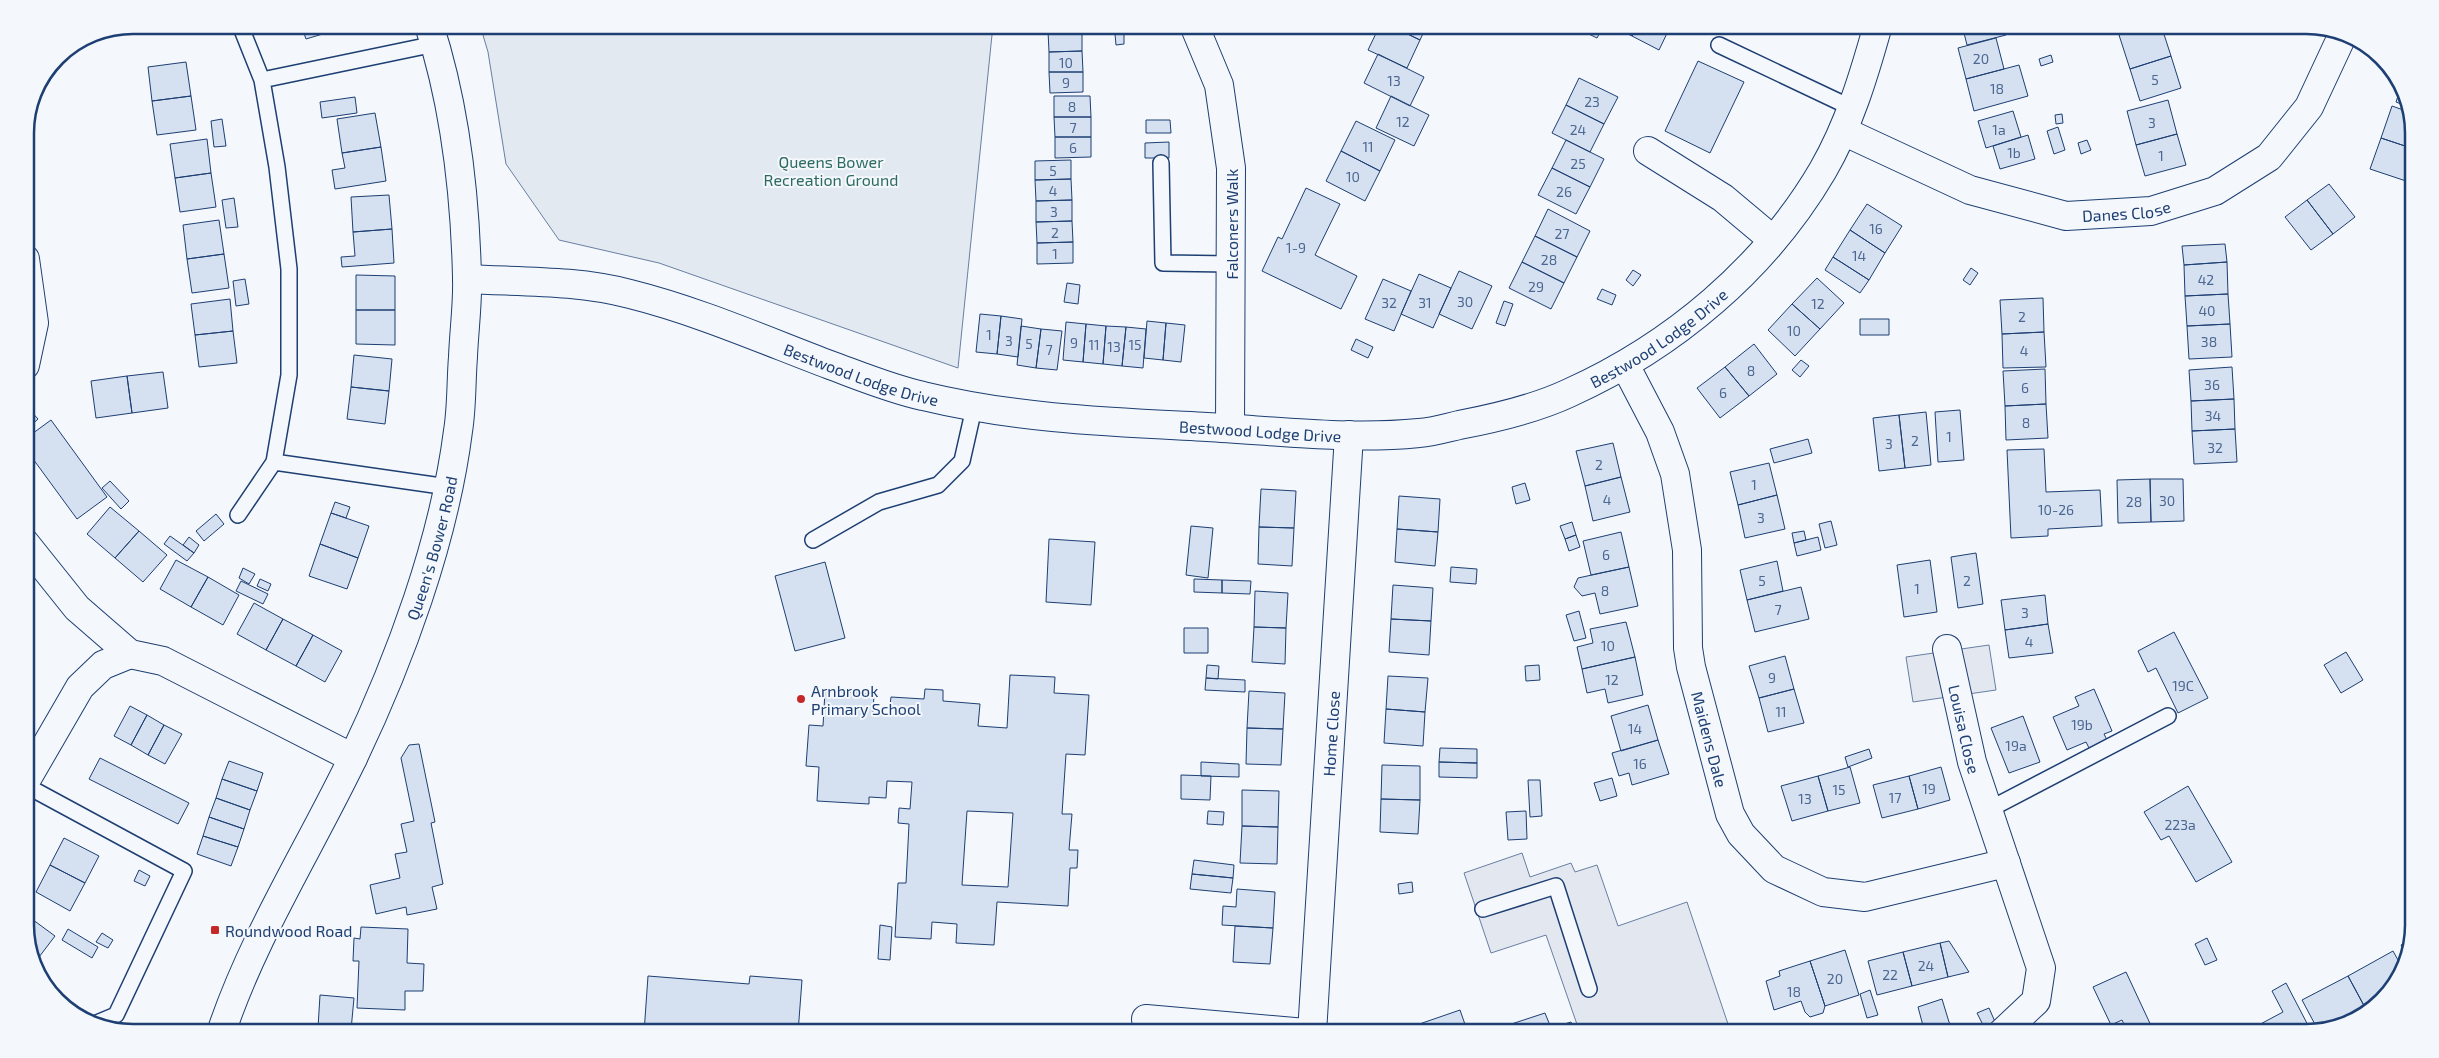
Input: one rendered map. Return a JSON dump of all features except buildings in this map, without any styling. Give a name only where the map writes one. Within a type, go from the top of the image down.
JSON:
[{"type":"street","name":"Falconers Walk","points":[[1200,34],[1219,85],[1232,168],[1230,428]]},
{"type":"street","name":"Bestwood Lodge Drive","points":[[467,279],[577,284],[630,294],[702,316],[917,395],[974,408],[1048,419],[1350,435],[1420,433],[1497,418],[1566,395],[1625,365],[1695,317],[1731,285],[1773,240],[1823,169],[1848,120],[1875,34]]},
{"type":"street","name":"Queen's Bower Road","points":[[224,1024],[235,991],[353,758],[391,672],[425,579],[448,488],[458,431],[467,279],[461,184],[453,128],[432,35]]},
{"type":"street","name":"Danes Close","points":[[1848,120],[1970,190],[2066,216],[2151,211],[2215,191],[2269,157],[2309,107],[2340,40]]},
{"type":"street","points":[[1648,151],[1723,198],[1773,240]]},
{"type":"street","name":"Maidens Dale","points":[[1625,365],[1660,432],[1675,474],[1687,550],[1688,648],[1691,668],[1730,814],[1742,834],[1774,869],[1823,892],[1865,897],[2006,864]]},
{"type":"street","name":"Home Close","points":[[1313,1024],[1350,435]]},
{"type":"street","points":[[34,554],[77,608],[130,654],[163,661],[353,758]]},
{"type":"street","name":"Louisa Close","points":[[1947,649],[1972,762],[1988,810]]},
{"type":"street","points":[[34,768],[80,687],[103,664],[130,654]]},
{"type":"street","points":[[1988,810],[2041,968],[2036,1001],[2012,1024]]},
{"type":"street","points":[[1146,1019],[1203,1024]]},
{"type":"lane","points":[[238,514],[274,462],[289,374],[289,269],[277,167],[262,80],[244,34]]},
{"type":"lane","points":[[262,80],[432,35]]},
{"type":"lane","points":[[1719,45],[1848,120]]},
{"type":"lane","points":[[1161,163],[1163,263],[1231,264]]},
{"type":"lane","points":[[813,540],[879,502],[938,485],[962,461],[974,408]]},
{"type":"lane","points":[[274,462],[448,488]]},
{"type":"lane","points":[[1988,810],[2168,716]]},
{"type":"lane","points":[[34,789],[184,871],[116,1015],[104,1020]]},
{"type":"lane","points":[[1483,909],[1556,886],[1589,989]]},
{"type":"green space","name":"Queens Bower Recreation Ground","points":[[483,34],[992,34],[958,368],[659,263],[559,240],[506,164],[488,52]]},
{"type":"shaded area","points":[[1989,645],[1996,690],[1913,702],[1906,657]]},
{"type":"shaded area","points":[[1522,853],[1530,877],[1571,863],[1575,872],[1597,865],[1618,926],[1687,902],[1728,1024],[1577,1024],[1546,935],[1491,953],[1464,873]]},
{"type":"place","name":"Arnbrook Primary School","points":[[801,699]]},
{"type":"place","name":"Roundwood Road","points":[[215,930]]}]
